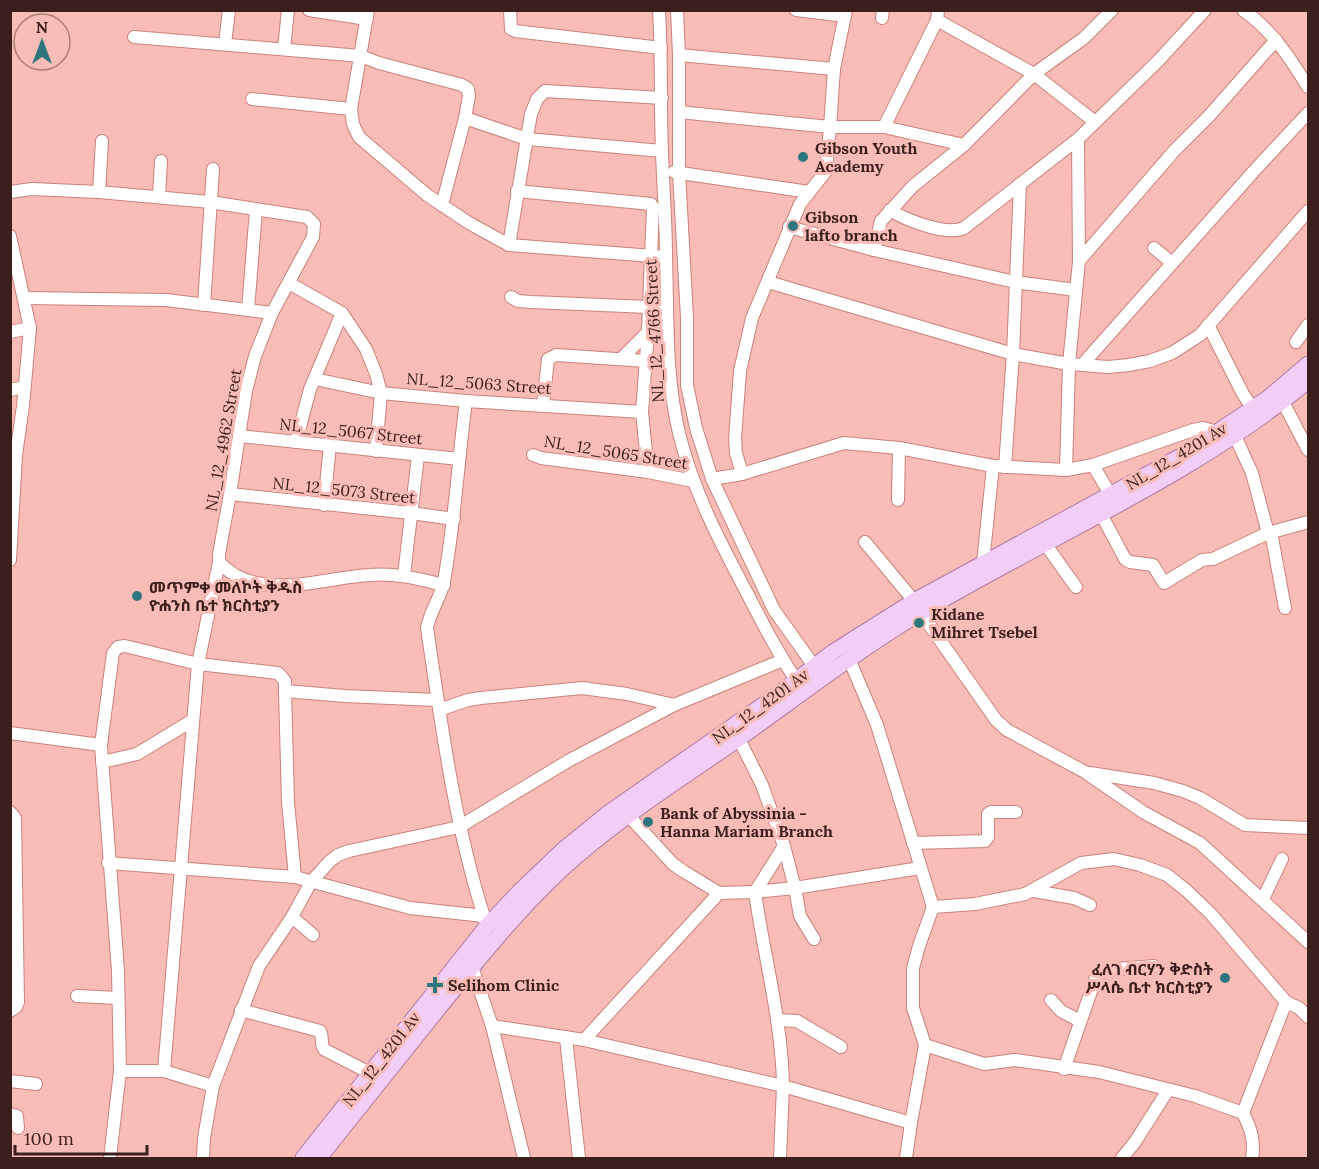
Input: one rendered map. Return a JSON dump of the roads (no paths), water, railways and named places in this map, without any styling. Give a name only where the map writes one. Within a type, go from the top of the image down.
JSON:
[{"type":"main road","name":"NL_12_4201 Av","points":[[818,673],[849,659],[918,607],[983,563],[1181,456],[1253,409],[1308,364]]},
{"type":"main road","name":"NL_12_4201 Av","points":[[319,1158],[472,967],[531,901],[562,869],[628,815],[739,739],[818,673],[850,641],[1046,544],[1190,465],[1283,402],[1308,381]]},
{"type":"main road","name":"NL_12_4201 Av","points":[[303,1158],[486,921],[564,849],[607,814],[801,686]]},
{"type":"street","points":[[225,44],[229,10]]},
{"type":"street","points":[[284,49],[288,10]]},
{"type":"street","points":[[309,10],[367,15],[354,85],[351,109],[353,124],[358,137],[427,195],[509,245],[666,257]]},
{"type":"street","points":[[510,10],[511,29],[515,31],[661,48]]},
{"type":"street","name":"NL_12_4766 Street","points":[[659,10],[666,306],[671,385],[680,436],[693,481],[714,528],[783,660],[801,686]]},
{"type":"street","name":"NL_12_4766 Street","points":[[676,10],[679,55],[679,172],[687,318],[687,385],[696,428],[712,479],[774,610],[818,673]]},
{"type":"street","points":[[742,474],[735,439],[740,371],[752,318],[789,227],[800,204],[826,171],[834,69],[846,13],[796,10]]},
{"type":"street","points":[[874,250],[881,221],[913,186],[964,145],[1034,74],[1084,38],[1112,10]]},
{"type":"street","points":[[890,210],[907,220],[920,224],[960,230],[1078,140],[1158,61],[1204,10]]},
{"type":"street","points":[[1243,10],[1258,21],[1276,40],[1308,87]]},
{"type":"street","points":[[884,127],[937,15],[1034,74],[1095,122]]},
{"type":"street","points":[[134,37],[361,56],[462,85],[468,89],[469,96],[442,205]]},
{"type":"street","points":[[1079,261],[1174,151],[1209,116],[1276,40]]},
{"type":"street","points":[[679,55],[834,69]]},
{"type":"street","points":[[509,245],[531,114],[537,99],[545,91],[662,98]]},
{"type":"street","points":[[252,99],[351,109]]},
{"type":"street","points":[[679,112],[830,127],[884,127],[964,145]]},
{"type":"street","points":[[1082,365],[1308,113]]},
{"type":"street","points":[[465,118],[527,139],[662,151]]},
{"type":"street","points":[[1066,470],[1069,364],[1079,261],[1078,140]]},
{"type":"street","points":[[99,192],[102,141]]},
{"type":"street","points":[[159,197],[161,160]]},
{"type":"street","points":[[204,305],[213,169]]},
{"type":"street","points":[[663,171],[809,192]]},
{"type":"street","points":[[983,563],[999,467],[1013,354],[1020,184]]},
{"type":"street","points":[[10,192],[32,189],[99,192],[210,202],[256,210],[248,310]]},
{"type":"street","name":"NL_12_4766 Street","points":[[517,191],[651,204],[653,207],[642,412],[648,472]]},
{"type":"street","name":"NL_12_4962 Street","points":[[164,1071],[198,664],[219,562],[250,374],[272,313],[313,237],[314,229],[313,221],[307,217],[256,210]]},
{"type":"street","points":[[768,282],[1013,354],[1069,364],[1108,367],[1150,361],[1172,353],[1200,335],[1308,211]]},
{"type":"street","points":[[789,227],[874,250],[1015,282],[1076,290]]},
{"type":"street","points":[[10,236],[15,277],[25,298],[30,327],[25,387],[13,456],[10,560]]},
{"type":"street","points":[[1154,248],[1172,263]]},
{"type":"street","points":[[289,283],[342,313],[366,349],[381,393],[376,451]]},
{"type":"street","points":[[511,297],[532,303],[666,306]]},
{"type":"street","points":[[25,298],[123,298],[272,313]]},
{"type":"street","points":[[296,442],[310,389],[342,313]]},
{"type":"street","points":[[1208,325],[1253,409]]},
{"type":"street","points":[[1296,342],[1308,325]]},
{"type":"street","points":[[10,332],[30,327]]},
{"type":"street","points":[[621,359],[648,332]]},
{"type":"street","points":[[543,405],[548,359],[556,355],[646,361]]},
{"type":"street","name":"NL_12_5063 Street","points":[[315,380],[381,393],[466,401],[642,412]]},
{"type":"street","points":[[10,390],[25,387]]},
{"type":"street","points":[[108,863],[295,877],[410,908],[486,921],[459,827],[427,628],[429,618],[444,585],[454,519],[466,401]]},
{"type":"street","points":[[1283,402],[1308,450]]},
{"type":"street","points":[[712,479],[742,474],[844,443],[899,447],[999,467],[1066,470],[1093,465],[1193,430],[1203,428],[1217,432]]},
{"type":"street","name":"NL_12_5067 Street","points":[[239,436],[459,459]]},
{"type":"street","points":[[1235,436],[1252,473],[1269,533],[1285,608]]},
{"type":"street","points":[[324,505],[330,446]]},
{"type":"street","points":[[898,500],[899,447]]},
{"type":"street","name":"NL_12_5065 Street","points":[[533,455],[693,481]]},
{"type":"street","points":[[404,575],[418,456]]},
{"type":"street","points":[[1093,465],[1110,494]]},
{"type":"street","name":"NL_12_5073 Street","points":[[230,494],[454,519]]},
{"type":"street","points":[[1101,514],[1125,558],[1130,562],[1153,565],[1164,583],[1202,560],[1213,559],[1269,533],[1308,522]]},
{"type":"street","points":[[865,542],[918,607],[996,720],[1007,730],[1085,772],[1143,812],[1200,843],[1308,942]]},
{"type":"street","points":[[1046,544],[1076,587]]},
{"type":"street","points":[[219,562],[242,578],[280,586],[370,575],[404,575],[444,585]]},
{"type":"street","points":[[110,1158],[120,1071],[118,971],[108,863],[101,745],[113,653],[118,647],[125,646],[198,664],[278,673],[285,681],[288,802],[295,877]]},
{"type":"street","points":[[849,659],[877,725],[933,907],[913,968],[913,1008],[925,1045],[906,1158]]},
{"type":"street","points":[[203,1158],[213,1086],[259,966],[292,917],[311,882],[338,855],[459,827],[568,761],[674,705],[783,660]]},
{"type":"street","points":[[285,691],[438,705],[570,688],[603,690],[674,705]]},
{"type":"street","points":[[102,762],[137,754],[193,720]]},
{"type":"street","points":[[10,733],[101,745]]},
{"type":"street","points":[[739,739],[762,784],[784,846],[800,916],[814,939]]},
{"type":"street","points":[[1085,772],[1155,783],[1183,790],[1245,825],[1308,828]]},
{"type":"street","points":[[10,812],[15,818],[18,1002],[16,1007],[10,1011]]},
{"type":"street","points":[[913,843],[985,841],[988,837],[988,814],[1017,812]]},
{"type":"street","points":[[628,815],[673,864],[718,893],[795,888],[920,868]]},
{"type":"street","points":[[780,1158],[783,1061],[755,892],[784,846]]},
{"type":"street","points":[[1263,899],[1282,859]]},
{"type":"street","points":[[933,907],[1001,900],[1034,891],[1071,867],[1092,861],[1124,861],[1167,875],[1211,914],[1286,1002],[1299,1008],[1308,1017]]},
{"type":"street","points":[[1034,891],[1074,898],[1090,904]]},
{"type":"street","points":[[584,1040],[718,893]]},
{"type":"street","points":[[292,917],[313,935]]},
{"type":"street","points":[[1064,1069],[1099,973],[1104,970],[1155,966]]},
{"type":"street","points":[[472,967],[492,1026],[524,1158]]},
{"type":"street","points":[[77,996],[118,998]]},
{"type":"street","points":[[1051,1000],[1061,1011],[1080,1021]]},
{"type":"street","points":[[1243,1113],[1286,1002]]},
{"type":"street","points":[[241,1010],[320,1031],[325,1050],[370,1073]]},
{"type":"street","points":[[777,1020],[797,1021],[842,1047]]},
{"type":"street","points":[[492,1026],[584,1040],[783,1086],[911,1123]]},
{"type":"street","points":[[566,1038],[579,1158]]},
{"type":"street","points":[[925,1045],[984,1064],[1015,1060],[1064,1069],[1099,1072],[1195,1096],[1243,1113],[1251,1129],[1254,1143],[1252,1158]]},
{"type":"street","points":[[120,1071],[164,1071],[213,1086]]},
{"type":"street","points":[[10,1081],[36,1084]]},
{"type":"street","points":[[1122,1158],[1135,1142],[1168,1090]]},
{"type":"street","points":[[10,1114],[17,1116],[18,1128]]},
{"type":"place","name":"Gibson Youth Academy","points":[[803,157]]},
{"type":"place","name":"Gibson lafto branch","points":[[793,226]]},
{"type":"place","name":"መጥምቀ መለኮት ቅዱስ ዮሐንስ ቤተ ክርስቲያን","points":[[137,596]]},
{"type":"place","name":"Kidane Mihret Tsebel","points":[[919,623]]},
{"type":"place","name":"Bank of Abyssinia - Hanna Mariam Branch","points":[[648,822]]},
{"type":"place","name":"ፈለገ ብርሃን ቅድስት ሥላሴ ቤተ ክርስቲያን","points":[[1225,978]]},
{"type":"place","name":"Selihom Clinic","points":[[435,985]]}]
